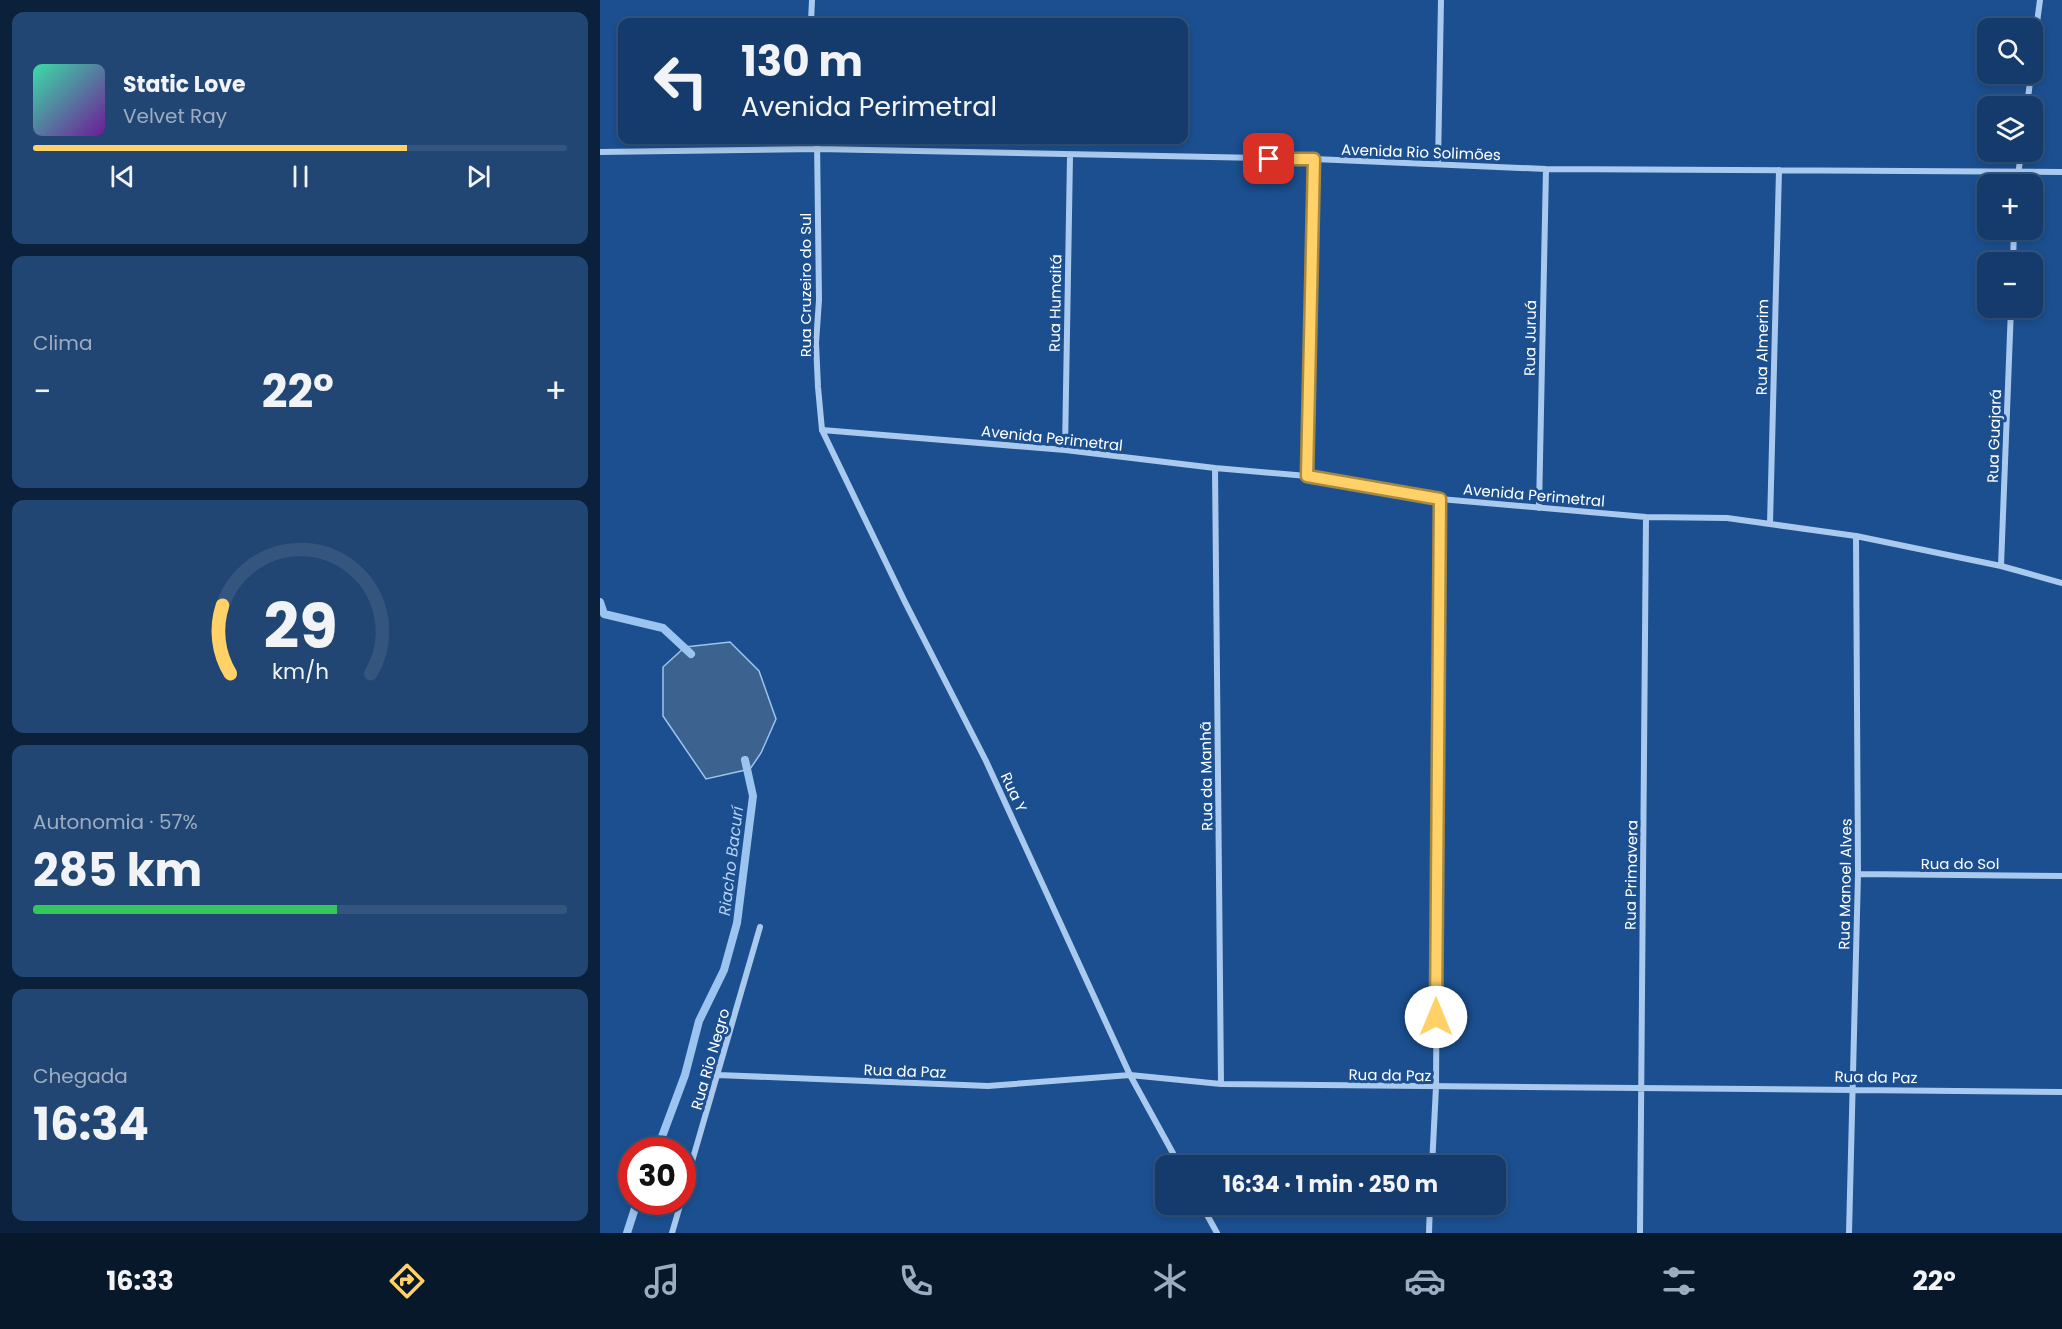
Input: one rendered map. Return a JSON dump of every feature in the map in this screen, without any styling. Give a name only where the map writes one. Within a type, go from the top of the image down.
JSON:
[{"type":"street","points":[[811,18],[812,0]]},
{"type":"street","points":[[1438,164],[1441,0]]},
{"type":"street","points":[[2038,18],[2040,0]]},
{"type":"street","name":"Rua Cruzeiro do Sul","points":[[817,144],[819,300],[816,343],[822,430]]},
{"type":"street","name":"Avenida Rio Solimões","points":[[600,152],[818,149],[1070,156],[1314,159],[1546,169],[2062,172]]},
{"type":"street","name":"Rua Humaitá","points":[[1065,450],[1070,156]]},
{"type":"street","points":[[1307,476],[1314,159]]},
{"type":"street","points":[[2018,172],[2020,162]]},
{"type":"street","name":"Rua Juruá","points":[[1539,508],[1546,169]]},
{"type":"street","name":"Rua Almerim","points":[[1770,524],[1779,170]]},
{"type":"street","name":"Rua Guajará","points":[[2001,566],[2011,318]]},
{"type":"street","name":"Avenida Perimetral","points":[[822,430],[1065,450],[1215,468],[1307,476],[1440,499],[1646,517],[1727,518],[1856,536],[2001,566],[2062,583]]},
{"type":"street","name":"Rua Y","points":[[822,430],[905,602],[986,761],[1130,1075],[1174,1155]]},
{"type":"street","name":"Rua da Manhã","points":[[1215,468],[1221,1084]]},
{"type":"street","points":[[1433,1155],[1436,1088],[1440,499]]},
{"type":"street","name":"Rua Primavera","points":[[1640,1233],[1646,517]]},
{"type":"street","name":"Rua Manoel Alves","points":[[1850,1233],[1858,874],[1856,536]]},
{"type":"street","name":"Rua do Sol","points":[[1858,874],[2062,876]]},
{"type":"street","name":"Rua Rio Negro","points":[[696,1149],[760,927]]},
{"type":"street","name":"Rua da Paz","points":[[718,1075],[988,1086],[1130,1075],[1221,1084],[1436,1088],[2062,1092]]},
{"type":"street","points":[[672,1233],[677,1215]]},
{"type":"street","points":[[1207,1215],[1217,1233]]},
{"type":"street","points":[[1429,1233],[1430,1215]]},
{"type":"water","points":[[730,642],[759,671],[776,719],[761,753],[750,769],[706,779],[663,716],[663,667],[685,647]]},
{"type":"waterway","name":"Riacho Bacurí","points":[[600,602],[604,614],[663,628],[691,654]]},
{"type":"waterway","name":"Riacho Bacurí","points":[[662,1137],[685,1075],[699,1021],[724,970],[737,923],[753,796],[745,760]]},
{"type":"waterway","name":"Riacho Bacurí","points":[[627,1233],[633,1215]]},
{"type":"route","points":[[1269,159],[1314,159],[1307,476],[1440,499],[1436,1017]]}]
